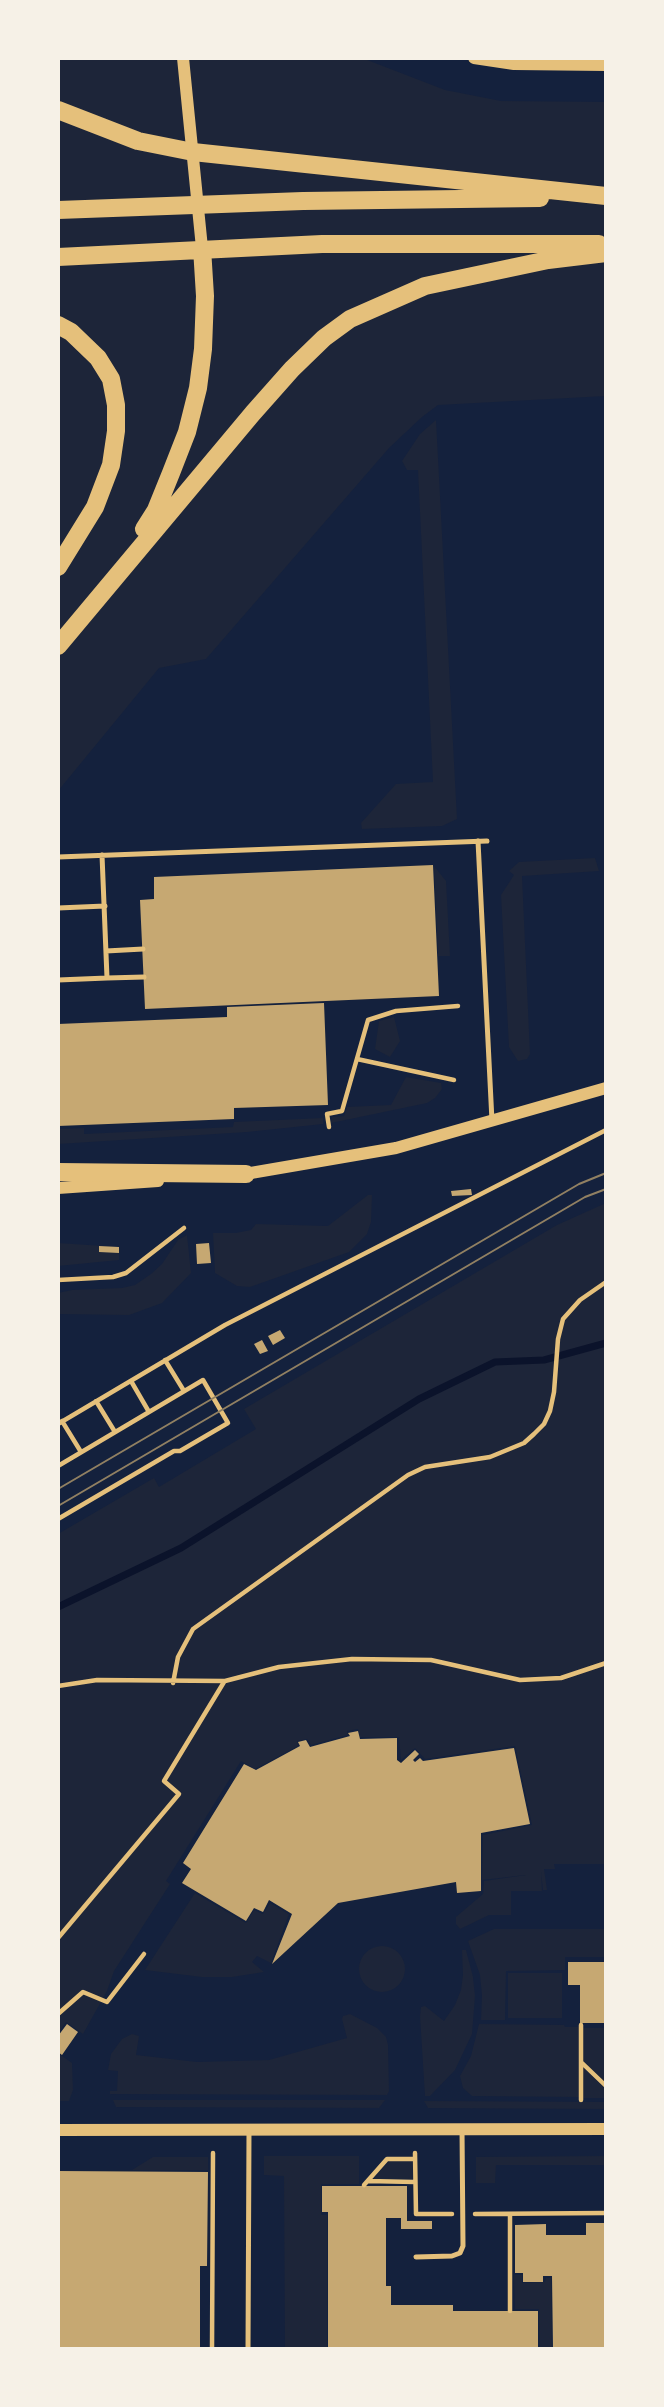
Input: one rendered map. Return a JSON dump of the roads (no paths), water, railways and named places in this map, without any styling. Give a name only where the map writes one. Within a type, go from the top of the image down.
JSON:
[{"type":"main road","points":[[58,110],[138,141],[193,152],[606,197]]},
{"type":"main road","points":[[58,210],[198,204],[606,197]]},
{"type":"main road","points":[[58,257],[202,248],[382,243],[606,244]]},
{"type":"main road","points":[[115,576],[156,510],[187,432],[198,388],[203,349],[205,296],[202,248]]},
{"type":"main road","points":[[58,646],[292,369],[324,338],[350,319],[425,286],[548,260],[606,253]]},
{"type":"main road","points":[[58,325],[71,332],[97,358],[111,379],[116,405],[116,431],[111,465],[95,507],[58,567]]},
{"type":"main road","points":[[58,1172],[246,1174]]},
{"type":"street","points":[[183,58],[202,248]]},
{"type":"street","points":[[474,58],[514,64],[606,65]]},
{"type":"street","points":[[58,1188],[246,1174],[396,1148],[606,1088]]},
{"type":"street","points":[[58,2130],[606,2129]]},
{"type":"lane","points":[[478,841],[492,1121]]},
{"type":"lane","points":[[58,857],[487,841]]},
{"type":"lane","points":[[102,855],[107,978]]},
{"type":"lane","points":[[58,908],[104,906]]},
{"type":"lane","points":[[106,951],[143,949]]},
{"type":"lane","points":[[58,980],[144,977]]},
{"type":"lane","points":[[416,2257],[452,2256],[460,2253],[463,2246],[462,2129]]},
{"type":"lane","points":[[248,2349],[249,2130]]},
{"type":"waterway","points":[[58,1607],[181,1548],[419,1399],[495,1362],[544,1360],[606,1343]]},
{"type":"tram line","points":[[58,1489],[579,1184],[606,1173]]},
{"type":"tram line","points":[[58,1506],[585,1197],[606,1189]]}]
